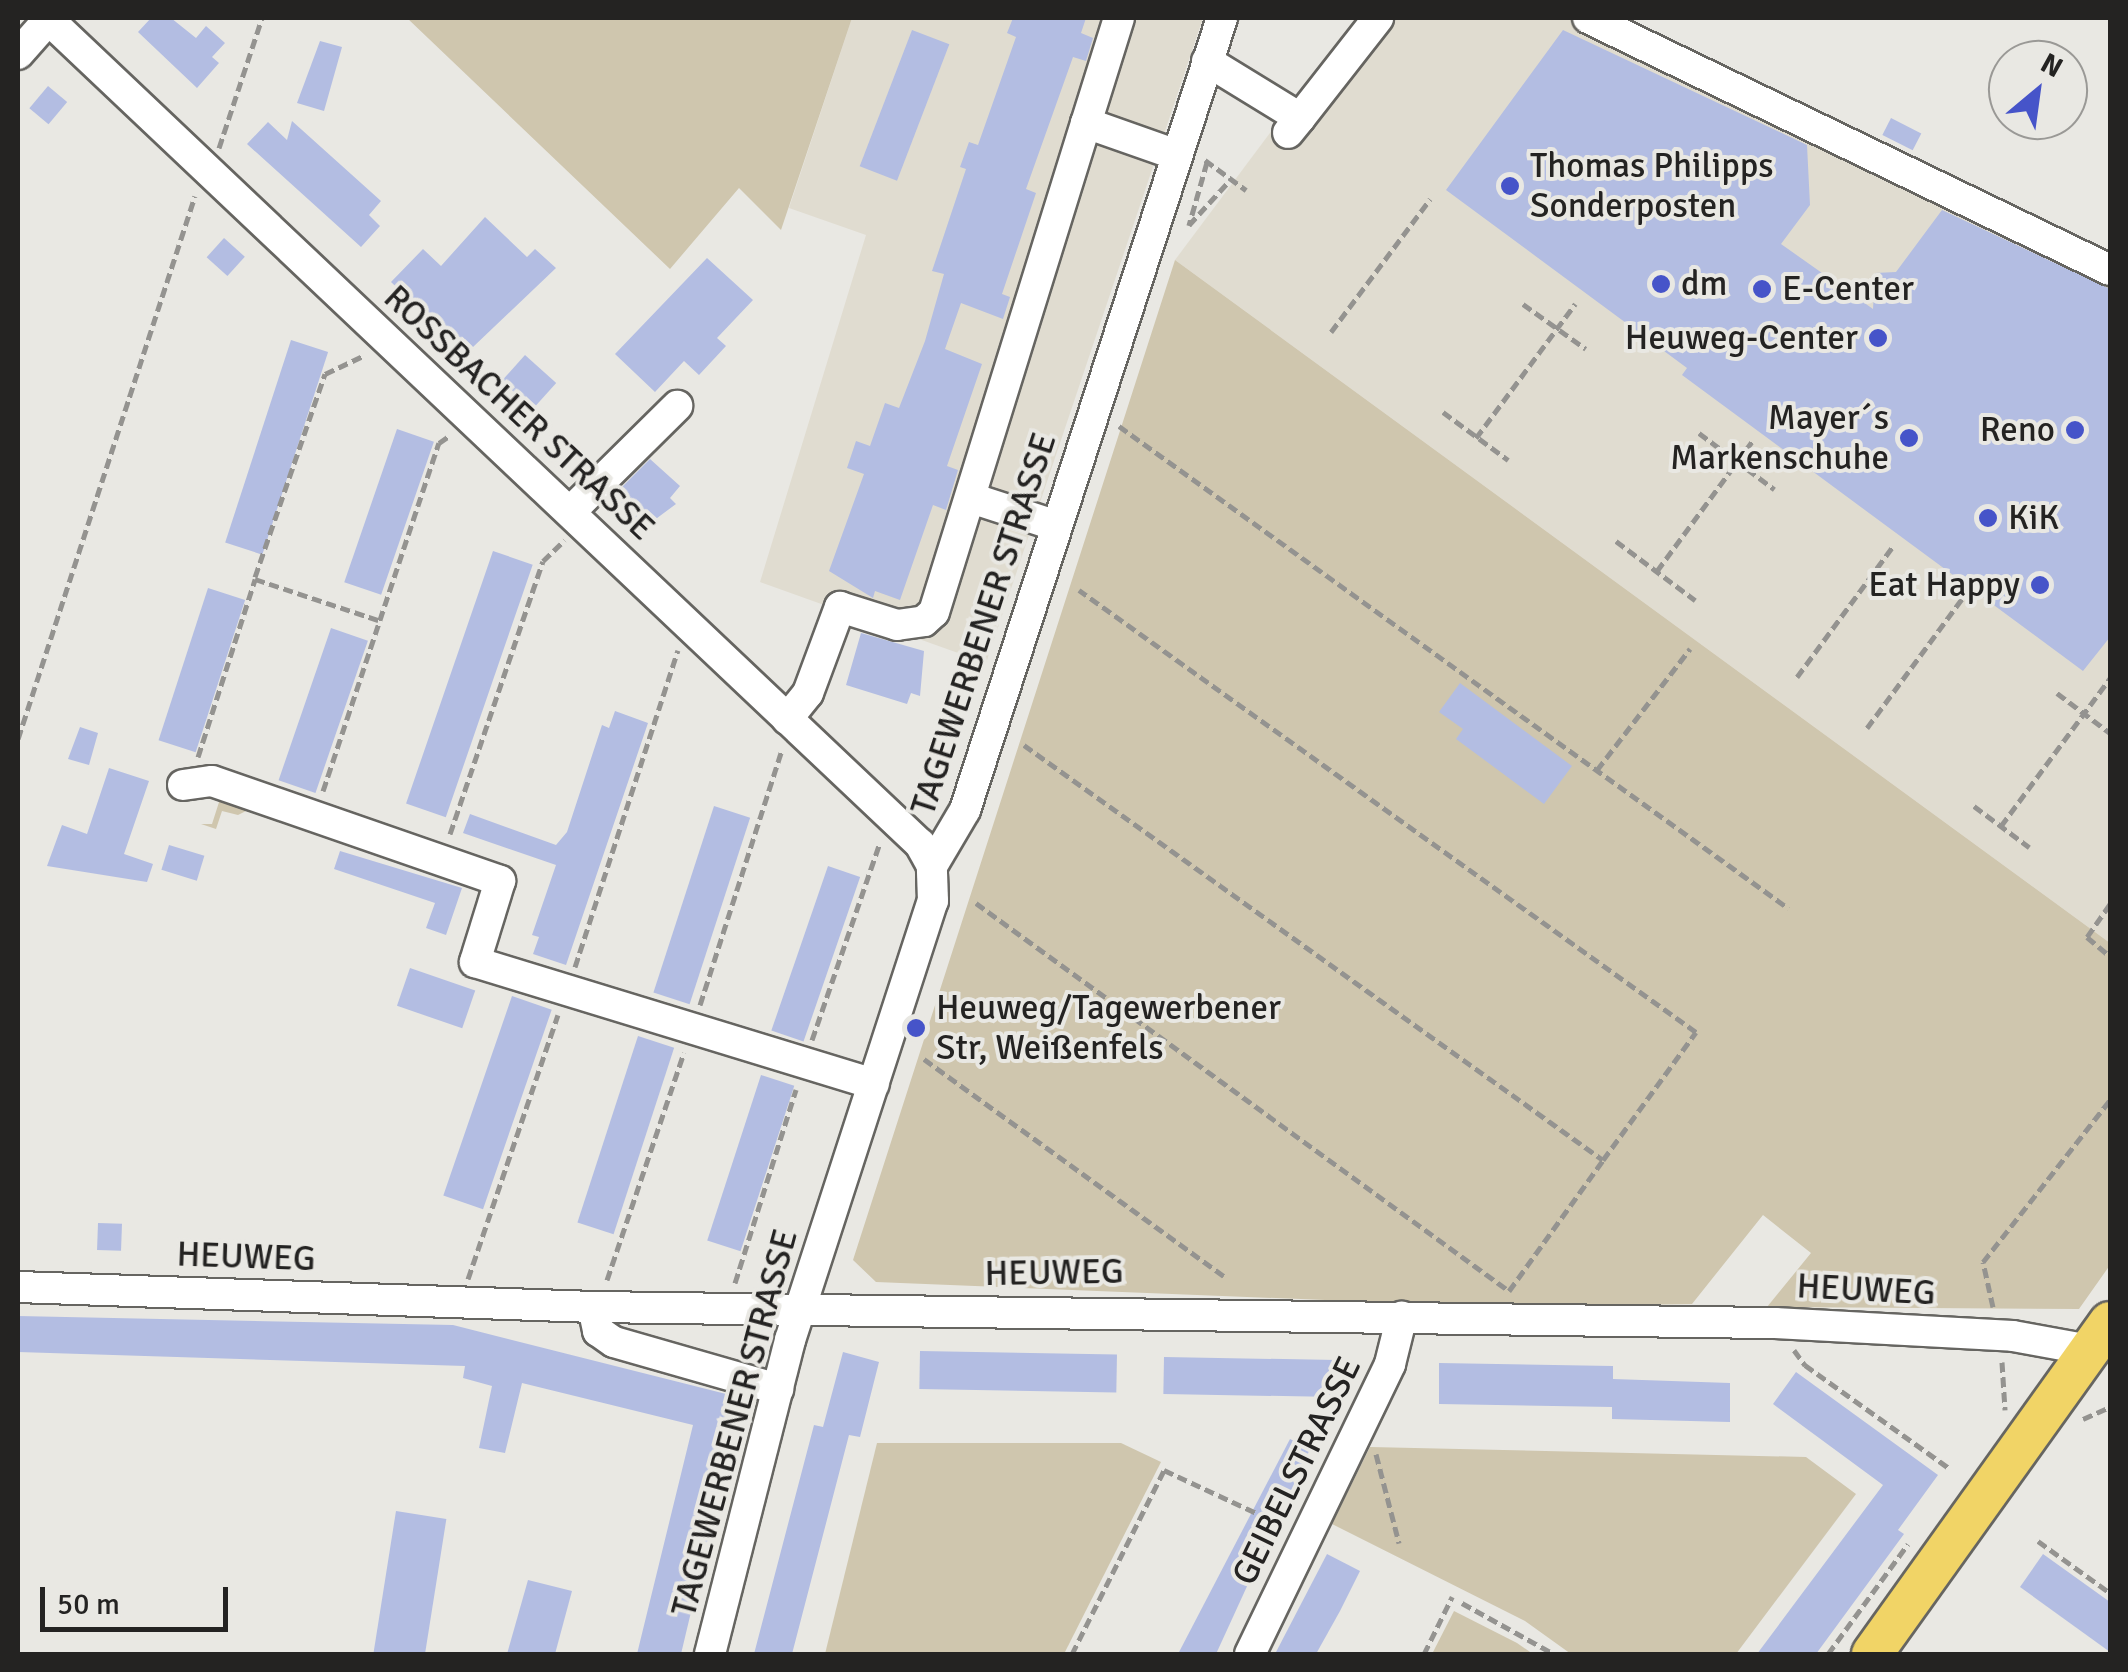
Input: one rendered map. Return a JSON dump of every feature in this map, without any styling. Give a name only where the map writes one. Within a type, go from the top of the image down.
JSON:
[{"type":"main road","points":[[1872,1654],[2104,1342]]},
{"type":"street","name":"ROSSBACHER STRASSE","points":[[48,18],[920,844],[932,866]]},
{"type":"street","points":[[18,54],[48,18]]},
{"type":"street","points":[[789,721],[808,693],[840,608],[897,625],[924,621],[934,612],[1119,18]]},
{"type":"street","name":"TAGEWERBENER STRASSE","points":[[710,1654],[801,1307],[933,901],[932,866],[965,810],[1093,416],[1192,158],[1208,61],[1222,18]]},
{"type":"street","points":[[1208,61],[1294,125],[1378,18]]},
{"type":"street","points":[[1588,18],[2110,270]]},
{"type":"street","points":[[1086,124],[1192,158]]},
{"type":"street","points":[[576,518],[677,406]]},
{"type":"street","points":[[970,498],[1057,526]]},
{"type":"street","points":[[186,785],[212,782],[500,881],[475,962],[874,1084]]},
{"type":"street","name":"HEUWEG","points":[[18,1287],[595,1307],[1775,1323],[2104,1342]]},
{"type":"street","points":[[595,1307],[598,1331],[614,1342],[778,1389]]},
{"type":"street","name":"GEIBELSTRASSE","points":[[1250,1654],[1395,1354],[1402,1316]]},
{"type":"path","points":[[18,738],[194,212],[195,185],[217,159],[262,18]]},
{"type":"path","points":[[1192,158],[1189,224],[1231,179]]},
{"type":"path","points":[[1220,170],[1246,190]]},
{"type":"path","points":[[1332,332],[1430,200]]},
{"type":"path","points":[[1524,304],[1586,349]]},
{"type":"path","points":[[1476,438],[1575,304]]},
{"type":"path","points":[[186,785],[325,374],[390,343]]},
{"type":"path","points":[[1443,412],[1508,460]]},
{"type":"path","points":[[1093,416],[1118,425],[1788,908]]},
{"type":"path","points":[[315,818],[439,443],[471,419]]},
{"type":"path","points":[[1698,433],[1774,489]]},
{"type":"path","points":[[1657,571],[1754,439]]},
{"type":"path","points":[[441,860],[543,561],[576,518]]},
{"type":"path","points":[[1616,541],[1695,600]]},
{"type":"path","points":[[1797,677],[1894,545]]},
{"type":"path","points":[[254,578],[378,620]]},
{"type":"path","points":[[976,902],[1509,1291],[1696,1032],[1080,590]]},
{"type":"path","points":[[1867,728],[1966,593]]},
{"type":"path","points":[[460,1302],[687,623]]},
{"type":"path","points":[[1597,770],[1690,649]]},
{"type":"path","points":[[2001,826],[2110,678]]},
{"type":"path","points":[[2057,693],[2110,733]]},
{"type":"path","points":[[595,1307],[693,1029],[789,721]]},
{"type":"path","points":[[1024,744],[1603,1160]]},
{"type":"path","points":[[1974,806],[2029,847]]},
{"type":"path","points":[[2110,904],[2087,937],[2110,956]]},
{"type":"path","points":[[924,1059],[1224,1276]]},
{"type":"path","points":[[1994,1426],[2008,1406],[1984,1262],[2110,1100]]},
{"type":"path","points":[[1775,1323],[1805,1365],[1950,1469]]},
{"type":"path","points":[[1359,1432],[1373,1439],[1400,1543]]},
{"type":"path","points":[[1072,1654],[1164,1470],[1308,1537]]},
{"type":"path","points":[[1949,1487],[1960,1472]]},
{"type":"path","points":[[1828,1654],[1916,1532]]},
{"type":"path","points":[[2038,1541],[2110,1592]]},
{"type":"path","points":[[1424,1654],[1452,1597]]},
{"type":"path","points":[[1462,1603],[1554,1654]]},
{"type":"shaded area","points":[[407,18],[852,18],[781,230],[739,188],[670,269]]},
{"type":"shaded area","points":[[852,18],[1203,18],[986,663],[760,582],[866,235],[789,208]]},
{"type":"shaded area","points":[[1356,18],[1625,18],[2110,251],[2110,943],[1175,260]]},
{"type":"shaded area","points":[[1175,260],[2110,943],[2110,1265],[2079,1309],[1767,1307],[1811,1253],[1763,1215],[1692,1304],[1497,1307],[876,1282],[853,1260]]},
{"type":"shaded area","points":[[220,799],[254,807],[238,815],[222,811],[216,829],[201,824],[212,824]]},
{"type":"shaded area","points":[[877,1443],[1121,1443],[1161,1462],[1064,1654],[825,1654]]},
{"type":"shaded area","points":[[1370,1447],[1806,1457],[1856,1494],[1736,1654],[1571,1654],[1525,1621],[1332,1524]]},
{"type":"shaded area","points":[[1454,1611],[1517,1643],[1533,1654],[1432,1654]]},
{"type":"building","points":[[151,18],[171,18],[196,38],[206,26],[225,43],[212,57],[219,63],[197,88],[138,32]]},
{"type":"building","points":[[1013,18],[1086,18],[1081,33],[1093,38],[1086,61],[1073,57],[1026,189],[1036,193],[1002,294],[1010,297],[1003,319],[961,303],[945,349],[982,364],[947,466],[958,470],[946,510],[933,505],[900,600],[875,591],[873,598],[829,571],[864,474],[847,468],[856,441],[870,446],[885,403],[899,408],[925,341],[944,274],[932,271],[966,169],[960,167],[969,142],[978,145],[1016,37],[1007,33]]},
{"type":"building","points":[[912,30],[949,44],[897,181],[860,166]]},
{"type":"building","name":"Heuweg-Center","points":[[1563,30],[1807,145],[1810,205],[1781,244],[1873,309],[1875,273],[1896,272],[1942,210],[2110,289],[2110,637],[2083,671],[1682,375],[1687,368],[1446,190]]},
{"type":"building","points":[[320,41],[342,47],[324,111],[297,103]]},
{"type":"building","points":[[48,86],[67,102],[49,124],[29,108]]},
{"type":"building","points":[[1891,118],[1921,133],[1913,150],[1882,135]]},
{"type":"building","points":[[292,121],[381,201],[369,215],[380,226],[361,247],[247,144],[268,122],[287,140]]},
{"type":"building","points":[[485,217],[527,257],[535,249],[556,268],[473,347],[465,339],[459,347],[391,282],[423,249],[441,266]]},
{"type":"building","points":[[224,238],[245,257],[227,276],[207,257]]},
{"type":"building","points":[[707,258],[753,300],[717,338],[726,346],[699,375],[684,361],[655,392],[615,354]]},
{"type":"building","points":[[291,340],[328,352],[262,555],[225,543]]},
{"type":"building","points":[[525,355],[556,383],[533,409],[502,381]]},
{"type":"building","points":[[397,429],[434,442],[381,595],[344,582]]},
{"type":"building","points":[[650,459],[680,486],[670,498],[676,504],[645,527],[612,497]]},
{"type":"building","points":[[493,551],[533,565],[446,817],[406,803]]},
{"type":"building","points":[[208,588],[245,600],[196,752],[159,740]]},
{"type":"building","points":[[331,628],[368,641],[315,793],[279,780]]},
{"type":"building","points":[[861,633],[924,651],[920,696],[911,693],[907,704],[846,685]]},
{"type":"building","points":[[1460,683],[1572,766],[1544,804],[1456,739],[1463,729],[1439,712]]},
{"type":"building","points":[[615,711],[648,723],[566,965],[533,954],[539,937],[532,935],[556,865],[463,833],[470,814],[556,845],[567,832],[602,725],[609,728]]},
{"type":"building","points":[[80,727],[98,733],[89,765],[68,759]]},
{"type":"building","points":[[109,768],[149,781],[124,854],[153,864],[147,882],[47,866],[62,825],[87,834]]},
{"type":"building","points":[[714,806],[750,818],[690,1004],[653,992]]},
{"type":"building","points":[[169,845],[204,856],[197,881],[161,870]]},
{"type":"building","points":[[340,851],[462,888],[446,935],[426,928],[435,903],[334,869]]},
{"type":"building","points":[[828,866],[860,877],[803,1042],[771,1031]]},
{"type":"building","points":[[410,968],[475,990],[462,1028],[397,1006]]},
{"type":"building","points":[[512,996],[552,1010],[483,1209],[443,1196]]},
{"type":"building","points":[[638,1036],[674,1048],[614,1234],[577,1222]]},
{"type":"building","points":[[761,1075],[794,1086],[741,1251],[707,1240]]},
{"type":"building","points":[[98,1223],[122,1224],[121,1251],[97,1250]]},
{"type":"building","points":[[18,1316],[453,1325],[742,1398],[681,1654],[637,1654],[693,1425],[522,1383],[505,1453],[479,1448],[492,1386],[463,1378],[465,1366],[18,1352]]},
{"type":"building","points":[[920,1351],[1117,1354],[1116,1392],[919,1389]]},
{"type":"building","points":[[843,1352],[879,1362],[860,1437],[849,1435],[792,1654],[754,1654],[814,1425],[823,1427]]},
{"type":"building","points":[[1164,1357],[1337,1360],[1336,1397],[1163,1394]]},
{"type":"building","points":[[1439,1363],[1613,1366],[1613,1379],[1730,1383],[1730,1422],[1612,1419],[1612,1407],[1439,1404]]},
{"type":"building","points":[[1796,1372],[1938,1475],[1898,1530],[1904,1534],[1816,1654],[1757,1654],[1883,1485],[1773,1404]]},
{"type":"building","points":[[1290,1439],[1310,1449],[1216,1654],[1178,1654]]},
{"type":"building","points":[[396,1511],[446,1519],[425,1654],[373,1654]]},
{"type":"building","points":[[1327,1554],[1360,1571],[1340,1611],[1316,1654],[1275,1654]]},
{"type":"building","points":[[2043,1554],[2110,1602],[2110,1652],[2020,1587]]},
{"type":"building","points":[[528,1580],[572,1591],[555,1654],[507,1654]]},
{"type":"place","name":"Thomas Philipps Sonderposten","points":[[1510,186]]},
{"type":"place","name":"dm","points":[[1661,284]]},
{"type":"place","name":"E-Center","points":[[1762,289]]},
{"type":"place","name":"Heuweg-Center","points":[[1878,338]]},
{"type":"place","name":"Reno","points":[[2075,430]]},
{"type":"place","name":"Mayer´s Markenschuhe","points":[[1909,438]]},
{"type":"place","name":"KiK","points":[[1988,518]]},
{"type":"place","name":"Eat Happy","points":[[2040,585]]},
{"type":"place","name":"Heuweg/Tagewerbener Str, Weißenfels","points":[[916,1028]]}]
